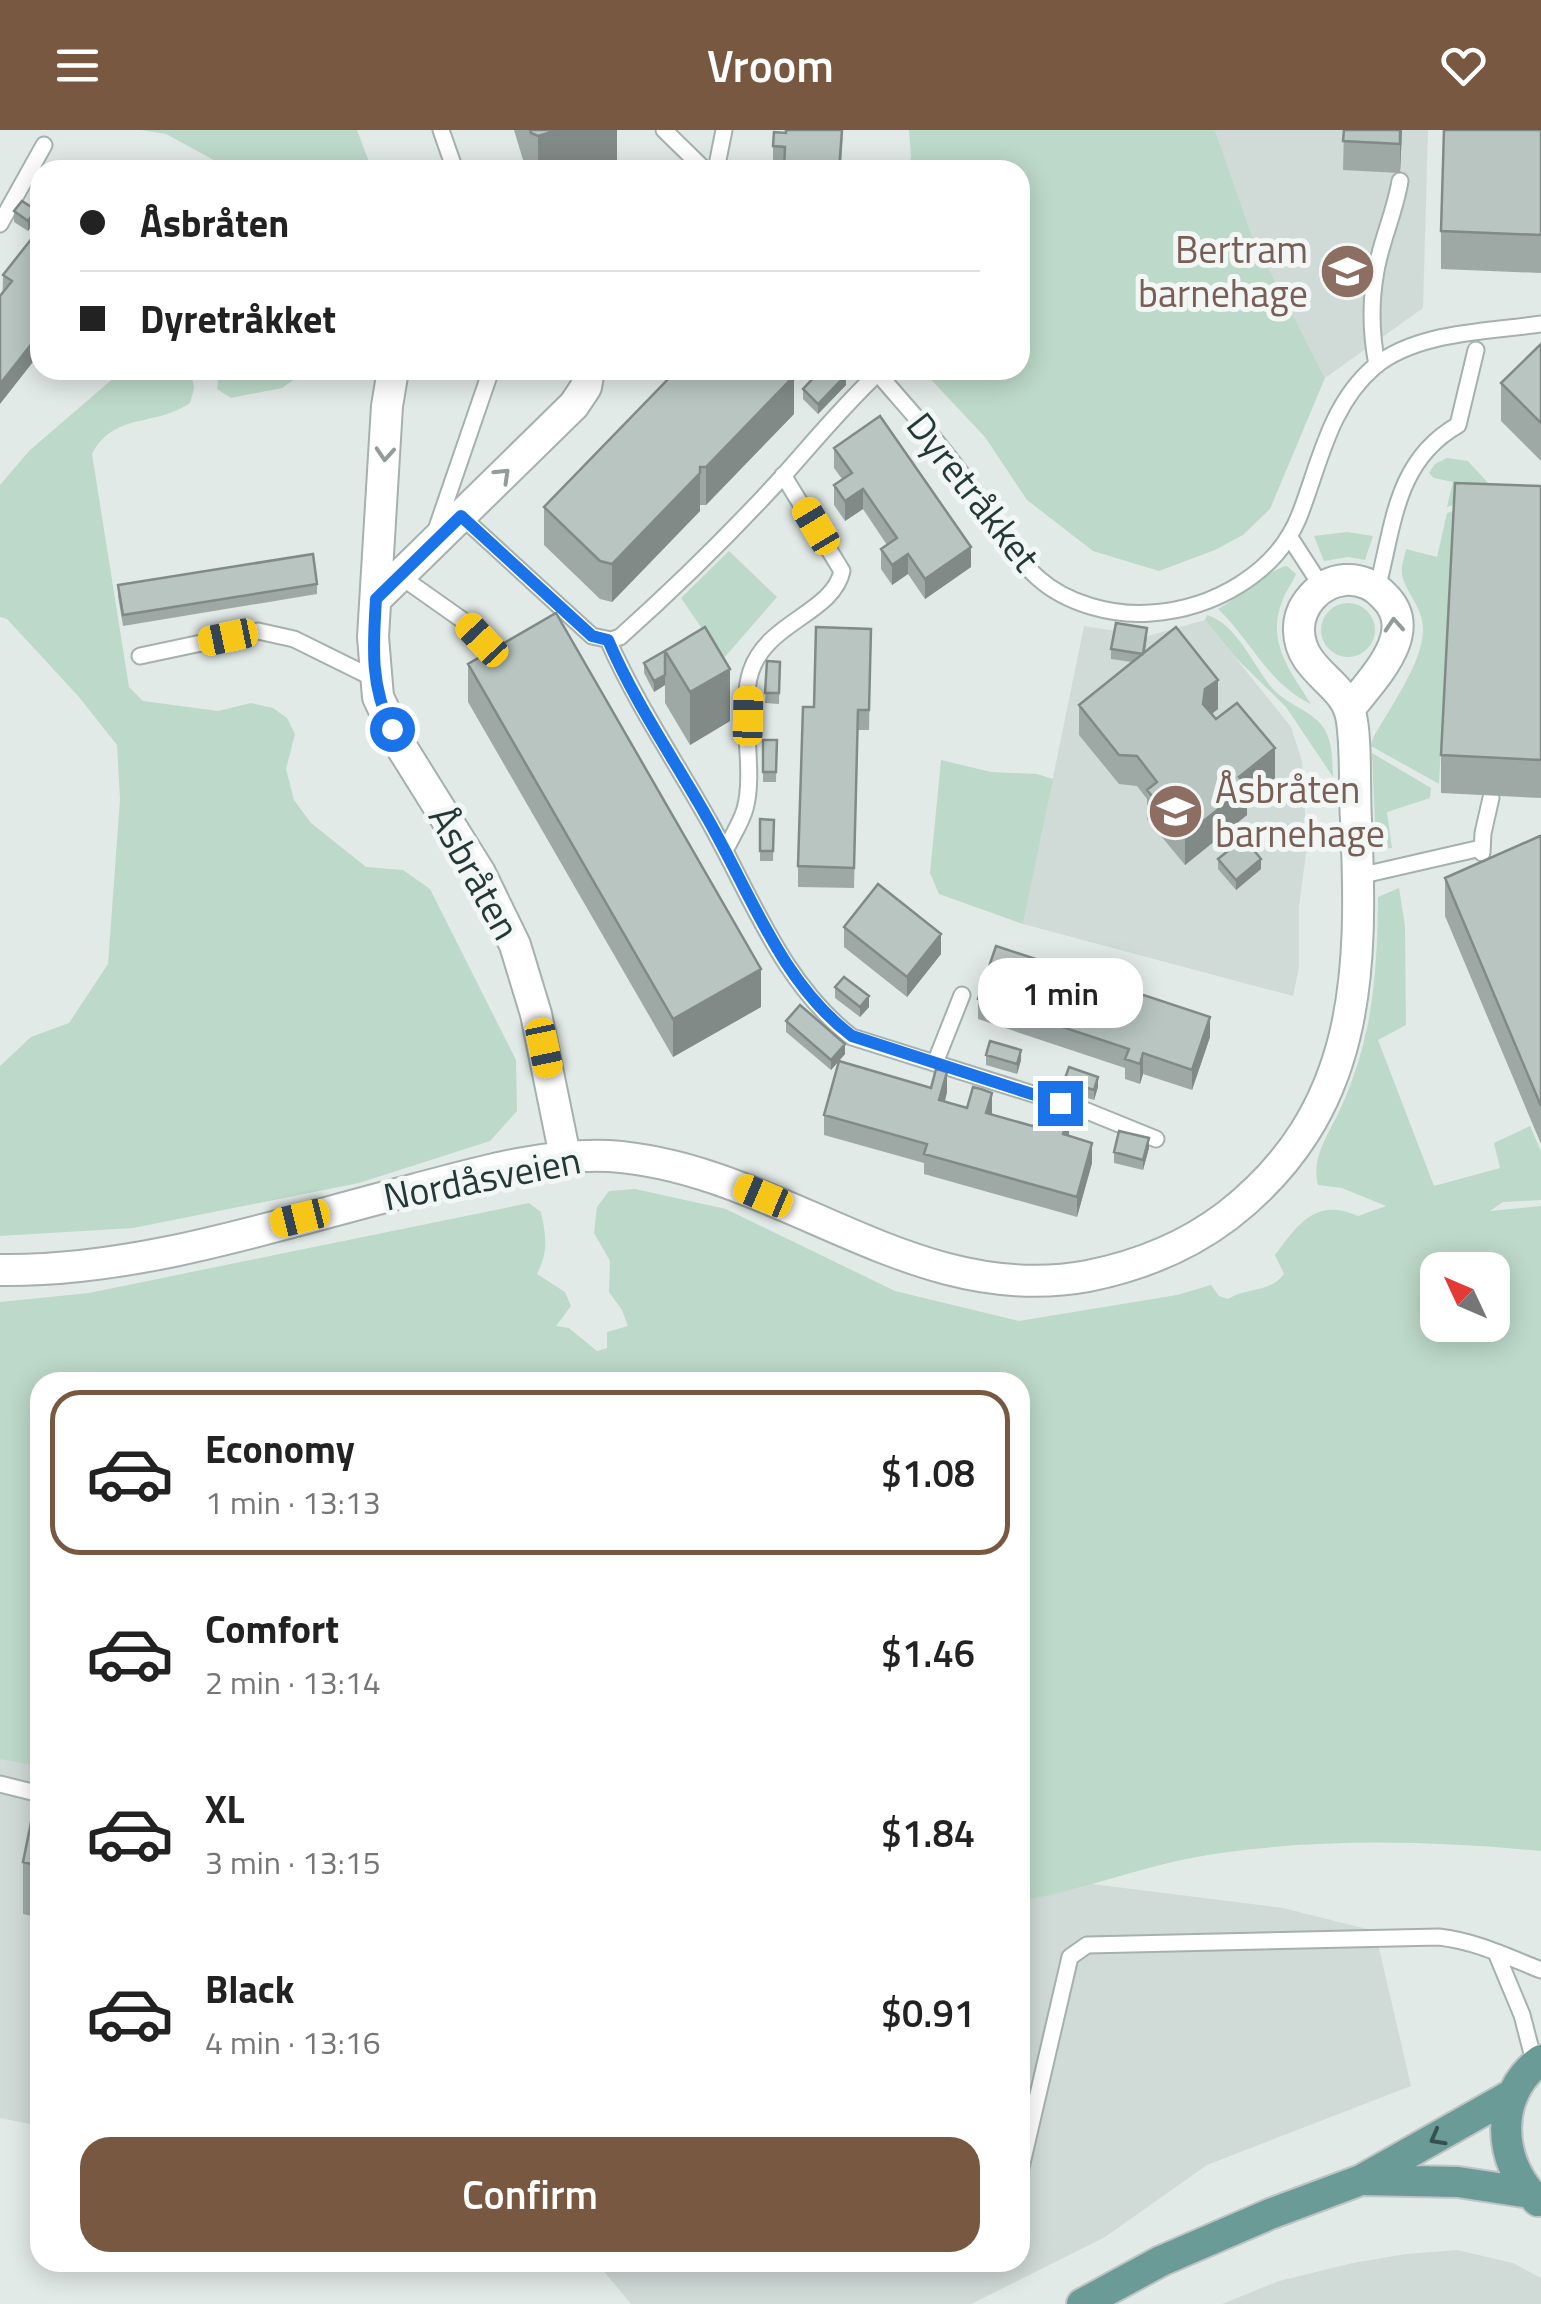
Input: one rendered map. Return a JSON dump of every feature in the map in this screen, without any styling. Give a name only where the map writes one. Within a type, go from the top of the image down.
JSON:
[{"type":"main road","points":[[1535,2198],[1517,2176],[1507,2146],[1506,2114],[1513,2094],[1538,2063]]},
{"type":"main road","points":[[1082,2304],[1161,2261],[1361,2180],[1513,2094]]},
{"type":"main road","points":[[1361,2180],[1458,2182],[1535,2198]]},
{"type":"street","name":"Åsbråten","points":[[392,380],[376,599],[375,680],[389,723],[480,873],[515,944],[536,1014],[565,1156]]},
{"type":"street","points":[[376,599],[574,405],[588,380]]},
{"type":"street","points":[[1348,580],[1376,588],[1392,603],[1398,626],[1394,647],[1350,708],[1309,662],[1298,626],[1304,609],[1322,587],[1348,580]]},
{"type":"street","name":"Nordåsveien","points":[[0,1270],[49,1270],[111,1262],[565,1156],[608,1156],[687,1168],[902,1256],[955,1273],[1010,1282],[1058,1281],[1150,1259],[1200,1233],[1248,1197],[1294,1144],[1318,1106],[1340,1057],[1353,1007],[1359,947],[1350,708]]},
{"type":"lane","points":[[441,130],[452,160]]},
{"type":"lane","points":[[664,130],[695,160]]},
{"type":"lane","points":[[718,160],[724,130]]},
{"type":"lane","points":[[36,160],[44,145]]},
{"type":"lane","points":[[0,224],[30,170]]},
{"type":"lane","points":[[1377,365],[1372,335],[1376,270],[1400,181]]},
{"type":"lane","points":[[1322,587],[1290,536],[1324,443],[1344,403],[1377,365],[1394,354],[1444,338],[1541,324]]},
{"type":"lane","points":[[1376,588],[1406,478],[1417,458],[1439,436],[1458,426],[1476,350]]},
{"type":"lane","points":[[433,542],[488,380]]},
{"type":"lane","name":"Dyretråkket","points":[[608,640],[620,637],[670,593],[868,380]]},
{"type":"lane","name":"Dyretråkket","points":[[883,380],[944,450],[1022,562],[1040,580],[1082,603],[1115,612],[1144,614],[1203,604],[1226,594],[1250,576],[1290,536]]},
{"type":"lane","points":[[725,851],[745,810],[750,672],[766,643],[827,597],[842,572],[783,475]]},
{"type":"lane","points":[[461,516],[592,636],[608,640],[626,680],[783,956],[830,1020],[852,1036],[1087,1111],[1156,1139]]},
{"type":"lane","points":[[400,576],[468,624],[507,672]]},
{"type":"lane","points":[[140,656],[258,631],[294,639],[375,680]]},
{"type":"lane","points":[[1486,867],[1481,848],[1492,798]]},
{"type":"lane","points":[[1358,876],[1481,848]]},
{"type":"lane","points":[[935,1063],[962,995]]},
{"type":"lane","points":[[0,1784],[30,1792]]},
{"type":"lane","points":[[1030,2129],[1070,1957],[1078,1948],[1440,1937],[1476,1943],[1497,1955],[1541,1970]]},
{"type":"lane","points":[[1497,1955],[1538,2063]]},
{"type":"shaded area","name":"Bertram barnehage","points":[[1215,130],[1428,130],[1423,308],[1325,378],[1252,236]]},
{"type":"shaded area","name":"Åsbråten barnehage","points":[[1205,620],[1291,727],[1302,761],[1307,846],[1299,906],[1299,967],[1293,996],[1023,924],[1084,626],[1148,636]]},
{"type":"shaded area","points":[[0,1749],[30,1753],[30,2124],[0,2118]]},
{"type":"shaded area","points":[[1030,1876],[1283,1908],[1375,1931],[1411,2086],[1207,2165],[1105,2237],[971,2304],[631,2304],[604,2272],[1030,2272]]},
{"type":"shaded area","points":[[1457,2250],[1513,2263],[1541,2278],[1541,2304],[1222,2304],[1279,2281],[1353,2263]]},
{"type":"green space","points":[[141,130],[357,130],[368,160],[214,160],[166,134]]},
{"type":"green space","points":[[909,130],[1215,130],[1252,236],[1325,378],[1270,509],[1243,535],[1159,571],[1093,551],[1027,500],[985,437],[931,380],[1030,380],[1030,160],[910,160]]},
{"type":"green space","points":[[111,380],[193,380],[190,403],[123,426],[101,441],[92,454],[129,687],[143,701],[218,711],[251,703],[273,708],[287,718],[295,734],[286,769],[294,800],[311,823],[366,867],[403,870],[430,889],[516,1060],[517,1111],[490,1141],[359,1183],[133,1228],[0,1236],[0,1066],[31,1037],[69,1023],[108,964],[120,799],[117,745],[79,697],[7,619],[0,617],[0,485],[30,450]]},
{"type":"green space","points":[[218,380],[293,380],[282,388],[231,398],[217,389]]},
{"type":"green space","points":[[1447,458],[1468,461],[1489,484],[1491,493],[1447,507],[1453,482],[1429,473],[1435,464]]},
{"type":"green space","points":[[1492,499],[1453,519],[1439,784],[1371,746],[1411,672],[1421,644],[1422,622],[1403,578],[1403,563],[1406,549],[1437,557],[1447,513]]},
{"type":"green space","points":[[1347,532],[1373,536],[1365,560],[1348,557],[1324,561],[1314,536]]},
{"type":"green space","points":[[729,551],[777,597],[723,659],[681,598]]},
{"type":"green space","points":[[1287,566],[1296,574],[1278,617],[1279,643],[1311,704],[1271,673],[1218,609]]},
{"type":"green space","points":[[1348,603],[1367,611],[1375,630],[1367,649],[1348,657],[1329,649],[1321,630],[1329,611]]},
{"type":"green space","points":[[1207,615],[1237,637],[1275,691],[1321,724],[1332,753],[1333,777],[1286,707],[1236,658],[1205,620]]},
{"type":"green space","points":[[1372,753],[1431,788],[1430,798],[1387,812],[1392,848],[1376,849]]},
{"type":"green space","points":[[941,760],[991,772],[1037,774],[1053,779],[1023,924],[939,894],[930,873]]},
{"type":"green space","points":[[1399,888],[1405,926],[1406,1025],[1378,1040],[1434,1186],[1500,1168],[1494,1143],[1530,1126],[1541,1151],[1541,1200],[1503,1202],[1490,1211],[1541,1206],[1541,1851],[1381,1843],[1261,1848],[1170,1863],[1030,1899],[1030,1372],[30,1372],[30,1764],[0,1759],[0,1302],[89,1293],[529,1203],[541,1212],[545,1236],[537,1274],[565,1292],[571,1306],[556,1326],[569,1328],[597,1351],[607,1348],[607,1332],[628,1326],[609,1292],[610,1261],[594,1233],[597,1207],[609,1191],[635,1189],[726,1209],[895,1291],[1019,1321],[1177,1295],[1211,1285],[1219,1296],[1228,1299],[1265,1287],[1284,1274],[1275,1255],[1309,1217],[1331,1210],[1358,1216],[1386,1206],[1342,1188],[1318,1185],[1316,1175],[1322,1147],[1359,1058],[1374,981],[1378,897]]},
{"type":"building","points":[[530,130],[558,130],[538,136]]},
{"type":"building","points":[[842,130],[840,160],[784,160],[785,147],[773,146],[774,132]]},
{"type":"building","points":[[1344,130],[1400,130],[1400,144],[1343,141]]},
{"type":"building","points":[[1444,130],[1541,130],[1541,235],[1441,231]]},
{"type":"building","points":[[22,201],[30,206],[30,218],[28,221],[14,211]]},
{"type":"building","points":[[30,241],[30,346],[0,384],[0,296],[12,281],[3,275]]},
{"type":"building","points":[[1541,344],[1541,423],[1501,383]]},
{"type":"building","points":[[667,380],[790,380],[706,467],[700,467],[700,473],[612,564],[600,561],[544,507]]},
{"type":"building","points":[[812,380],[841,380],[818,404],[803,389]]},
{"type":"building","points":[[880,416],[971,547],[925,579],[908,554],[892,565],[881,549],[897,538],[863,489],[845,501],[834,485],[852,473],[834,448]]},
{"type":"building","points":[[1455,483],[1541,486],[1541,760],[1441,755]]},
{"type":"building","points":[[313,554],[317,584],[123,615],[118,585]]},
{"type":"building","points":[[556,613],[761,969],[673,1019],[468,664]]},
{"type":"building","points":[[1116,623],[1147,628],[1143,654],[1111,649]]},
{"type":"building","points":[[705,627],[730,669],[690,692],[665,651]]},
{"type":"building","points":[[816,627],[871,629],[869,710],[858,710],[854,868],[798,866],[803,707],[814,707]]},
{"type":"building","points":[[1176,627],[1218,680],[1205,689],[1203,704],[1216,719],[1237,703],[1275,748],[1239,777],[1247,786],[1185,836],[1147,790],[1157,782],[1137,756],[1119,755],[1079,705]]},
{"type":"building","points":[[687,638],[665,651],[665,675],[654,681],[644,663]]},
{"type":"building","points":[[767,661],[780,662],[779,693],[765,693]]},
{"type":"building","points":[[763,740],[777,740],[776,772],[763,772]]},
{"type":"building","points":[[760,819],[774,820],[773,851],[760,851]]},
{"type":"building","points":[[1540,836],[1541,839],[1541,1106],[1445,878]]},
{"type":"building","points":[[1244,838],[1261,859],[1236,880],[1218,859]]},
{"type":"building","points":[[878,884],[941,934],[907,977],[844,927]]},
{"type":"building","points":[[996,946],[1109,983],[1112,974],[1122,977],[1119,987],[1210,1017],[1192,1070],[1143,1053],[1140,1064],[1125,1059],[1129,1049],[978,999]]},
{"type":"building","points":[[844,977],[869,996],[860,1007],[835,987]]},
{"type":"building","points":[[800,1005],[845,1044],[831,1060],[786,1021]]},
{"type":"building","points":[[990,1041],[1021,1050],[1017,1064],[986,1055]]},
{"type":"building","points":[[839,1061],[931,1088],[936,1069],[947,1072],[939,1100],[967,1108],[973,1087],[981,1089],[992,1093],[986,1113],[1043,1129],[1049,1110],[1069,1116],[1063,1134],[1092,1143],[1077,1197],[924,1154],[927,1144],[824,1115]]},
{"type":"building","points":[[1069,1067],[1098,1077],[1094,1090],[1064,1081]]},
{"type":"building","points":[[1119,1131],[1149,1138],[1143,1160],[1114,1152]]},
{"type":"building","points":[[30,1827],[30,1864],[23,1862]]},
{"type":"place","name":"Bertram barnehage","points":[[1347,272]]},
{"type":"place","name":"Åsbråten barnehage","points":[[1176,812]]},
{"type":"route","points":[[392,729],[375,680],[376,599],[461,516],[592,636],[608,640],[626,680],[706,814],[783,956],[830,1020],[852,1036],[1060,1103]]}]
